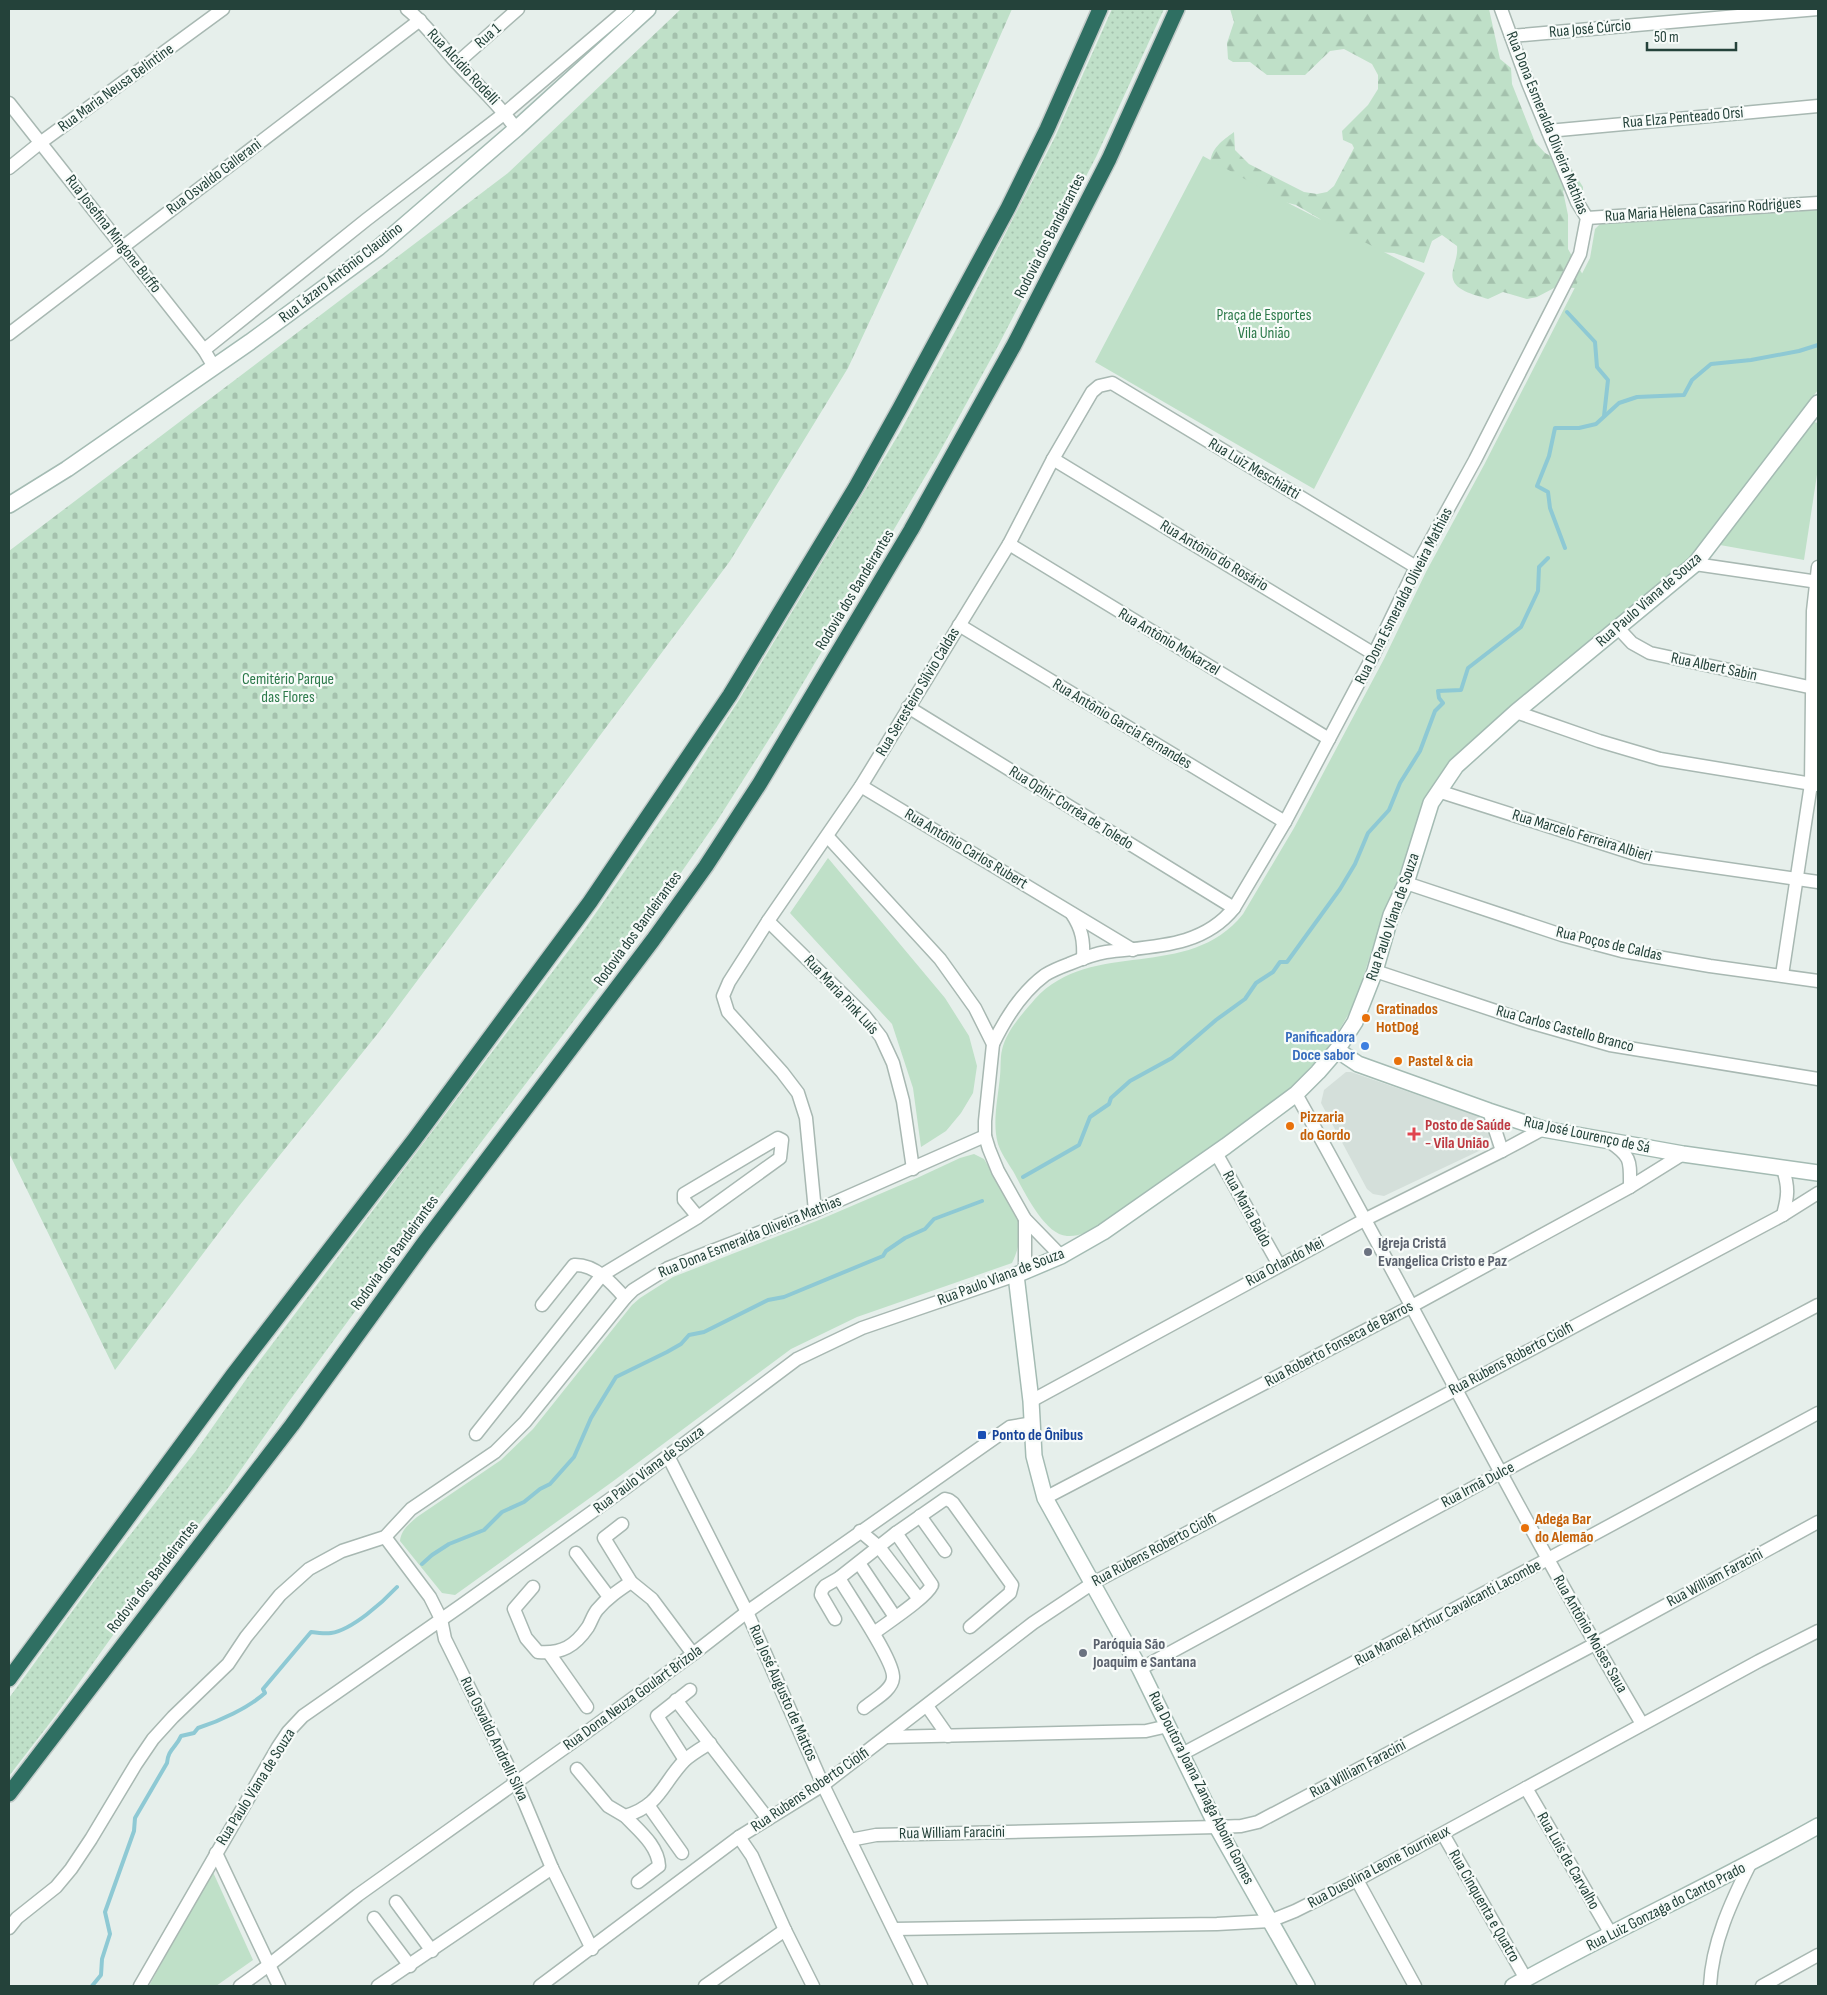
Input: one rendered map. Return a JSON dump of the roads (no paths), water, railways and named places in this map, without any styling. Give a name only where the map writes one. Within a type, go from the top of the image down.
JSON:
[{"type":"highway","points":[[9,1679],[233,1376],[414,1140],[590,902],[730,695],[856,487],[1008,208],[1047,129],[1100,9]]},
{"type":"highway","name":"Rodovia dos Bandeirantes","points":[[9,1794],[292,1425],[424,1243],[647,948],[706,866],[760,783],[912,530],[1014,345],[1109,159],[1177,9]]},
{"type":"street","name":"Rua Maria Neusa Belintine","points":[[9,168],[40,143],[223,9]]},
{"type":"street","name":"Rua 1","points":[[457,63],[518,9]]},
{"type":"street","points":[[204,350],[366,220],[505,113],[627,9]]},
{"type":"street","name":"Rua Lázaro Antônio Claudino","points":[[9,505],[66,469],[214,367],[378,248],[516,129],[648,9]]},
{"type":"street","name":"Rua Dona Esmeralda Oliveira Mathias","points":[[993,1044],[1004,1021],[1028,992],[1044,976],[1056,969],[1104,952],[1179,943],[1194,938],[1226,919],[1285,822],[1374,654],[1416,567],[1475,460],[1580,254],[1587,218],[1577,202],[1528,83],[1501,9]]},
{"type":"street","name":"Rua José Cúrcio","points":[[1512,36],[1818,9]]},
{"type":"street","name":"Rua Alcídio Rodelli","points":[[410,10],[505,113],[516,129]]},
{"type":"street","name":"Rua Osvaldo Gallerani","points":[[9,334],[420,20]]},
{"type":"street","name":"Rua Josefina Mingone Buffo","points":[[9,103],[204,350],[214,367]]},
{"type":"street","name":"Rua Elza Penteado Orsi","points":[[1548,131],[1818,106]]},
{"type":"street","name":"Rua Maria Helena Casarino Rodrigues","points":[[1587,218],[1818,203]]},
{"type":"street","name":"Rua Luiz Meschiatti","points":[[1092,392],[1099,386],[1112,383],[1416,567]]},
{"type":"street","name":"Rua Seresteiro Sílvio Caldas","points":[[815,1211],[806,1118],[798,1092],[728,1012],[723,996],[729,982],[768,921],[828,837],[861,786],[959,626],[1009,544],[1053,458],[1092,392]]},
{"type":"street","name":"Rua Paulo Viana de Souza","points":[[140,1986],[288,1732],[303,1716],[441,1620],[668,1456],[797,1359],[862,1328],[1020,1273],[1061,1256],[1103,1232],[1296,1094],[1337,1050],[1355,1022],[1375,971],[1392,915],[1406,883],[1428,810],[1456,766],[1516,712],[1619,629],[1695,564],[1818,403]]},
{"type":"street","name":"Rua Antônio do Rosário","points":[[1053,458],[1374,654]]},
{"type":"street","name":"Rua Antônio Mokarzel","points":[[1009,544],[1329,739]]},
{"type":"street","points":[[1695,564],[1817,582]]},
{"type":"street","points":[[1782,975],[1814,784],[1815,689],[1813,611],[1818,567]]},
{"type":"street","name":"Rua Antônio Garcia Fernandes","points":[[959,626],[1285,822]]},
{"type":"street","name":"Rua Albert Sabin","points":[[1619,629],[1632,643],[1650,653],[1815,689]]},
{"type":"street","name":"Rua Ophir Corrêa de Toledo","points":[[908,707],[1234,908]]},
{"type":"street","points":[[1516,712],[1599,741],[1660,759],[1814,784]]},
{"type":"street","name":"Rua Antônio Carlos Rubert","points":[[861,786],[1133,950]]},
{"type":"street","name":"Rua Marcelo Ferreira Albieri","points":[[1438,792],[1645,857],[1818,882]]},
{"type":"street","points":[[828,837],[940,959],[975,1008],[993,1044]]},
{"type":"street","name":"Rua Poços de Caldas","points":[[1406,883],[1562,935],[1622,951],[1710,966],[1818,981]]},
{"type":"street","points":[[1071,912],[1080,926],[1083,936],[1083,959]]},
{"type":"street","name":"Rua Maria Pink Luís","points":[[768,921],[864,1015],[881,1037],[893,1063],[903,1101],[914,1169]]},
{"type":"street","name":"Rua Carlos Castello Branco","points":[[1375,971],[1529,1022],[1610,1045],[1818,1079]]},
{"type":"street","name":"Rua Doutora Joana Zanaga Aboim Gomes","points":[[993,1044],[985,1136],[998,1171],[1023,1215],[1061,1256]]},
{"type":"street","name":"Rua José Lourenço de Sá","points":[[1337,1050],[1358,1064],[1543,1129],[1683,1154],[1818,1173]]},
{"type":"street","name":"Rua Antônio Moises Saua","points":[[1296,1094],[1366,1219],[1410,1307],[1456,1388],[1500,1473],[1594,1644],[1642,1724]]},
{"type":"street","points":[[1489,1111],[1502,1151]]},
{"type":"street","name":"Rua Orlando Mei","points":[[1030,1401],[1279,1265],[1543,1129]]},
{"type":"street","name":"Rua Dona Esmeralda Oliveira Mathias","points":[[9,1928],[17,1918],[56,1887],[72,1869],[153,1739],[228,1664],[246,1637],[280,1595],[309,1569],[342,1551],[385,1537],[411,1509],[495,1452],[526,1422],[624,1298],[633,1290],[668,1268],[815,1211],[914,1169],[985,1136]]},
{"type":"street","points":[[476,1434],[602,1275],[698,1216],[780,1158],[782,1140],[778,1138],[684,1194],[684,1200],[698,1216]]},
{"type":"street","points":[[1610,1142],[1623,1151],[1630,1162],[1630,1186]]},
{"type":"street","name":"Rua Maria Baldo","points":[[1216,1153],[1279,1265]]},
{"type":"street","name":"Rua Roberto Fonseca de Barros","points":[[1045,1498],[1410,1307],[1630,1186],[1683,1154]]},
{"type":"street","points":[[1783,1169],[1788,1185],[1788,1198],[1783,1215]]},
{"type":"street","name":"Rua Rubens Roberto Ciolfi","points":[[540,1986],[592,1949],[739,1837],[823,1786],[1033,1623],[1093,1583],[1783,1215],[1818,1193]]},
{"type":"street","name":"Rua Doutora Joana Zanaga Aboim Gomes","points":[[1023,1215],[1020,1273],[1033,1423],[1034,1456],[1045,1498],[1140,1668],[1217,1827],[1307,1986]]},
{"type":"street","points":[[542,1305],[574,1265],[583,1265],[602,1275],[611,1282],[624,1298]]},
{"type":"street","name":"Rua Irmã Dulce","points":[[1140,1668],[1500,1473],[1818,1306]]},
{"type":"street","name":"Rua Manoel Arthur Cavalcanti Lacombe","points":[[1182,1754],[1818,1413]]},
{"type":"street","name":"Rua Dona Neuza Goulart Brizola","points":[[240,1986],[358,1895],[693,1654],[747,1612],[860,1531],[1010,1426],[1033,1423]]},
{"type":"street","name":"Rua José Augusto de Mattos","points":[[668,1456],[747,1612],[823,1786],[920,1986]]},
{"type":"street","points":[[835,1619],[821,1595],[824,1586],[839,1578],[896,1533],[945,1499],[949,1500],[1012,1585],[1010,1593],[970,1627]]},
{"type":"street","points":[[920,1516],[945,1551]]},
{"type":"street","name":"Rua William Faracini","points":[[850,1840],[876,1835],[1217,1827],[1241,1826],[1258,1822],[1594,1644],[1818,1522]]},
{"type":"street","points":[[622,1524],[604,1538],[630,1582],[652,1599],[693,1654]]},
{"type":"street","points":[[860,1531],[879,1547],[919,1599]]},
{"type":"street","points":[[874,1633],[930,1590],[932,1585],[896,1533]]},
{"type":"street","name":"Rua Osvaldo Andrelli Silva","points":[[385,1537],[430,1597],[441,1620],[445,1639],[516,1782],[552,1868],[592,1949]]},
{"type":"street","points":[[576,1553],[609,1598]]},
{"type":"street","points":[[859,1563],[895,1617]]},
{"type":"street","points":[[839,1578],[856,1608],[874,1633],[890,1666],[893,1677],[889,1688],[864,1708]]},
{"type":"street","points":[[533,1587],[514,1610],[526,1638],[538,1652],[549,1653],[571,1647],[588,1627],[597,1611],[609,1598],[630,1582]]},
{"type":"street","name":"Rua Dusolina Leone Tournieux","points":[[894,1929],[1270,1922],[1357,1880],[1642,1724],[1818,1631]]},
{"type":"street","points":[[549,1653],[587,1707]]},
{"type":"street","points":[[685,1760],[657,1716],[690,1690]]},
{"type":"street","points":[[676,1700],[768,1819]]},
{"type":"street","points":[[927,1706],[948,1736]]},
{"type":"street","points":[[887,1737],[1146,1731],[1168,1726]]},
{"type":"street","points":[[625,1816],[648,1805],[657,1798],[685,1760],[710,1743]]},
{"type":"street","points":[[577,1768],[608,1806],[625,1816],[649,1841],[659,1858],[659,1866],[638,1882]]},
{"type":"street","name":"Rua Luís de Carvalho","points":[[1526,1788],[1610,1934]]},
{"type":"street","points":[[648,1805],[682,1853]]},
{"type":"street","name":"Rua Luiz Gonzaga do Canto Prado","points":[[1519,1983],[1610,1934],[1750,1864],[1818,1826]]},
{"type":"street","name":"Rua Cinquenta e Quatro","points":[[1443,1834],[1519,1983]]},
{"type":"street","points":[[739,1837],[752,1856],[785,1930],[813,1986]]},
{"type":"street","points":[[216,1853],[279,1986]]},
{"type":"street","points":[[1710,1986],[1714,1956],[1721,1932],[1733,1897],[1750,1864]]},
{"type":"street","points":[[378,1986],[552,1868]]},
{"type":"street","points":[[1357,1880],[1415,1986]]},
{"type":"street","points":[[396,1902],[432,1951]]},
{"type":"street","points":[[374,1918],[410,1966]]},
{"type":"street","points":[[705,1986],[785,1930]]},
{"type":"street","points":[[1762,1986],[1818,1955]]},
{"type":"waterway","points":[[1567,312],[1595,342],[1597,367],[1608,380],[1604,416]]},
{"type":"waterway","points":[[1565,548],[1550,508],[1548,492],[1537,486],[1549,456],[1555,428],[1579,428],[1596,424],[1619,403],[1637,397],[1684,395],[1692,380],[1711,364],[1751,360],[1799,351],[1818,345]]},
{"type":"waterway","points":[[1023,1177],[1079,1145],[1090,1117],[1109,1104],[1111,1098],[1130,1081],[1172,1058],[1216,1020],[1245,999],[1256,983],[1273,972],[1280,962],[1287,962],[1340,889],[1355,864],[1368,833],[1389,810],[1400,783],[1420,751],[1435,711],[1443,703],[1439,698],[1438,691],[1461,690],[1468,668],[1521,627],[1538,591],[1539,567],[1548,558]]},
{"type":"waterway","points":[[422,1564],[449,1544],[484,1530],[502,1512],[524,1502],[540,1489],[550,1484],[574,1457],[591,1418],[616,1377],[681,1344],[689,1335],[704,1332],[768,1300],[784,1297],[883,1256],[886,1251],[905,1238],[925,1229],[934,1219],[982,1201]]},
{"type":"waterway","points":[[92,1986],[101,1975],[102,1959],[110,1934],[105,1912],[134,1831],[135,1818],[181,1736],[194,1733],[198,1728],[233,1714],[258,1699],[265,1693],[263,1689],[311,1632],[331,1633],[348,1627],[376,1607],[397,1587]]},
{"type":"place","name":"Gratinados HotDog","points":[[1366,1018]]},
{"type":"place","name":"Panificadora Doce sabor","points":[[1365,1046]]},
{"type":"place","name":"Pastel & cia","points":[[1398,1061]]},
{"type":"place","name":"Pizzaria do Gordo","points":[[1290,1126]]},
{"type":"place","name":"Posto de Saúde - Vila União","points":[[1414,1134]]},
{"type":"place","name":"Igreja Cristã Evangelica Cristo e Paz","points":[[1368,1252]]},
{"type":"place","name":"Ponto de Ônibus","points":[[982,1435]]},
{"type":"place","name":"Adega Bar do Alemão","points":[[1525,1528]]},
{"type":"place","name":"Paróquia São Joaquim e Santana","points":[[1083,1653]]},
{"type":"park label","name":"Praça de Esportes Vila União","points":[[1264,324]]},
{"type":"park label","name":"Cemitério Parque das Flores","points":[[288,688]]}]
